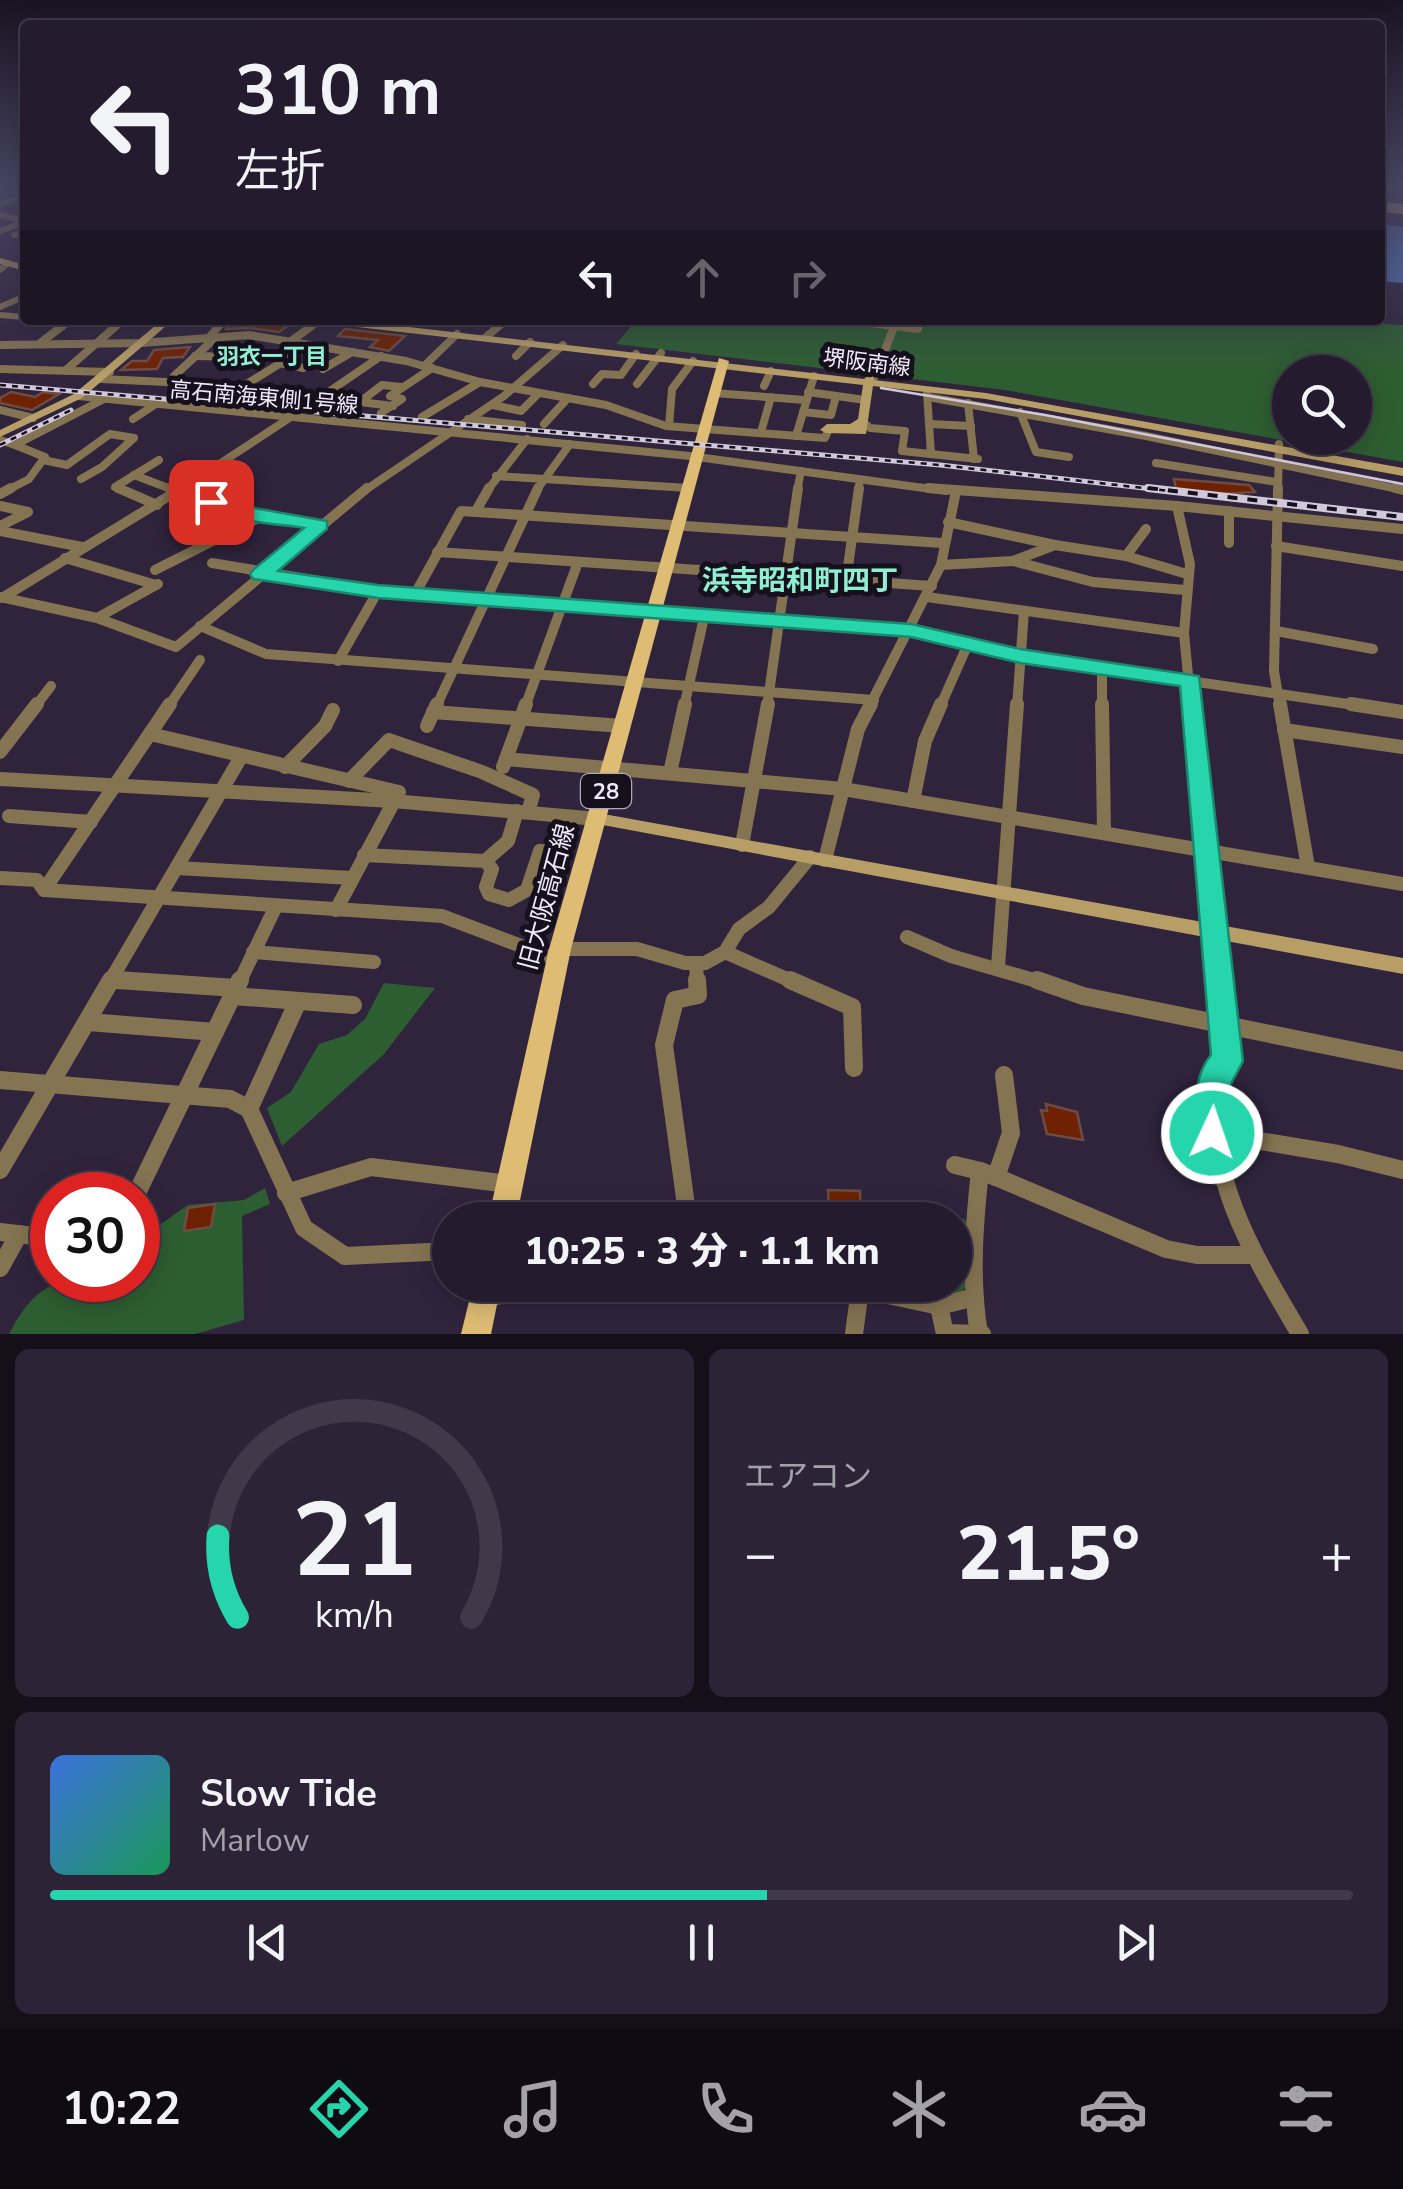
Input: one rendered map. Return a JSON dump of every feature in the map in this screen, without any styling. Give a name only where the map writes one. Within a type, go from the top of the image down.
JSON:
[{"type":"main road","points":[[0,437],[78,396],[162,325]]},
{"type":"main road","name":"堺阪南線","points":[[370,325],[487,335],[814,376],[871,379],[927,393],[1003,399],[1272,451]]},
{"type":"main road","name":"堺阪南線","points":[[402,325],[1016,396],[1272,451]]},
{"type":"main road","name":"旧大阪高石線","points":[[506,1202],[559,954],[722,363]]},
{"type":"main road","points":[[828,431],[861,433],[871,379]]},
{"type":"main road","name":"堺阪南線","points":[[1299,455],[1403,470]]},
{"type":"main road","points":[[598,819],[1403,966]]},
{"type":"main road","points":[[476,1334],[484,1302]]},
{"type":"street","points":[[39,344],[64,325]]},
{"type":"street","points":[[67,369],[116,325]]},
{"type":"street","points":[[174,376],[220,325]]},
{"type":"street","points":[[291,341],[314,325]]},
{"type":"street","points":[[487,335],[500,325]]},
{"type":"street","points":[[871,379],[895,325]]},
{"type":"street","points":[[381,413],[402,399],[390,396],[428,367],[457,334]]},
{"type":"street","points":[[0,344],[141,344],[250,335],[381,356],[480,382],[579,400],[669,426],[826,438],[828,431]]},
{"type":"street","points":[[516,356],[530,342]]},
{"type":"street","points":[[236,390],[310,345]]},
{"type":"street","points":[[1,597],[97,618],[176,647],[320,525],[447,432],[517,390],[562,345]]},
{"type":"street","points":[[320,354],[329,348]]},
{"type":"street","points":[[329,367],[352,352]]},
{"type":"street","points":[[579,400],[602,374],[621,374],[636,354]]},
{"type":"street","points":[[637,384],[659,355]]},
{"type":"street","points":[[195,356],[237,358]]},
{"type":"street","points":[[0,369],[67,369],[314,402],[381,356]]},
{"type":"street","points":[[669,426],[672,389],[693,361]]},
{"type":"street","points":[[280,363],[303,368]]},
{"type":"street","points":[[764,386],[772,371]]},
{"type":"street","points":[[796,436],[814,376]]},
{"type":"street","points":[[422,417],[480,382]]},
{"type":"street","points":[[393,406],[360,402],[382,385],[400,387]]},
{"type":"street","points":[[714,392],[865,400]]},
{"type":"street","points":[[494,405],[521,411],[539,393]]},
{"type":"street","points":[[931,454],[927,393],[968,404],[1272,451]]},
{"type":"street","name":"高石南海東側1号線","points":[[78,396],[696,457],[956,491],[1177,506],[1401,529]]},
{"type":"street","points":[[802,412],[831,415],[836,396]]},
{"type":"street","points":[[761,432],[771,397]]},
{"type":"street","points":[[544,424],[568,398]]},
{"type":"street","points":[[15,445],[104,399]]},
{"type":"street","points":[[133,419],[156,404]]},
{"type":"street","points":[[862,421],[870,428],[905,431],[902,451],[976,459],[968,404]]},
{"type":"street","points":[[0,410],[34,418]]},
{"type":"street","points":[[1020,412],[1036,452],[1069,457]]},
{"type":"street","points":[[1,597],[156,505],[292,416]]},
{"type":"street","points":[[468,419],[522,425]]},
{"type":"street","points":[[930,424],[971,426]]},
{"type":"street","points":[[43,460],[67,465],[110,434],[134,438],[102,467],[80,479]]},
{"type":"street","points":[[0,437],[45,456],[29,479],[0,494]]},
{"type":"street","points":[[476,512],[496,476],[527,439]]},
{"type":"street","points":[[427,726],[542,479],[570,444]]},
{"type":"street","points":[[1278,455],[1274,671],[1308,867]]},
{"type":"street","points":[[1288,455],[1403,490]]},
{"type":"street","points":[[72,460],[102,467]]},
{"type":"street","points":[[156,505],[115,487],[159,460]]},
{"type":"street","points":[[1156,463],[1277,482]]},
{"type":"street","points":[[742,844],[758,780],[782,576],[801,471]]},
{"type":"street","points":[[134,475],[176,491]]},
{"type":"street","points":[[496,476],[688,488]]},
{"type":"street","points":[[846,580],[860,480]]},
{"type":"street","points":[[44,890],[442,916],[559,954],[637,949],[705,963],[726,952],[739,929],[770,907],[818,858],[858,729],[911,631],[941,565],[942,542],[956,491]]},
{"type":"street","points":[[211,502],[233,510],[320,525]]},
{"type":"street","points":[[0,506],[28,512],[0,529]]},
{"type":"street","points":[[1177,506],[1188,549],[1184,633],[1209,850],[1212,931],[1227,1061],[1218,1069],[1214,1084],[1212,1133],[1224,1191],[1253,1256],[1300,1334]]},
{"type":"street","points":[[415,594],[461,510],[942,542]]},
{"type":"street","points":[[1229,512],[1229,543]]},
{"type":"street","points":[[156,570],[266,514]]},
{"type":"street","points":[[948,522],[1126,556],[1187,574]]},
{"type":"street","points":[[0,529],[82,547]]},
{"type":"street","points":[[1126,556],[1146,529]]},
{"type":"street","points":[[1401,529],[1403,541]]},
{"type":"street","points":[[941,565],[1012,561],[1055,545]]},
{"type":"street","points":[[1276,546],[1403,566]]},
{"type":"street","points":[[437,552],[846,580],[1024,611],[1184,633]]},
{"type":"street","points":[[65,558],[159,584],[97,618]]},
{"type":"street","points":[[1012,561],[1093,582],[1185,590]]},
{"type":"street","points":[[578,562],[504,763],[612,768],[842,789],[1403,884]]},
{"type":"street","points":[[212,563],[378,591],[911,631],[1020,656],[1403,712]]},
{"type":"street","points":[[338,661],[378,591]]},
{"type":"street","points":[[998,967],[1000,893],[1024,611]]},
{"type":"street","points":[[670,773],[705,614]]},
{"type":"street","points":[[200,626],[266,654],[874,700]]},
{"type":"street","points":[[1276,631],[1374,649]]},
{"type":"street","points":[[913,801],[924,742],[968,644]]},
{"type":"street","points":[[44,890],[200,660]]},
{"type":"street","points":[[1102,668],[1104,832]]},
{"type":"street","points":[[0,752],[52,686]]},
{"type":"street","points":[[285,767],[325,726],[333,710]]},
{"type":"street","points":[[433,712],[622,726]]},
{"type":"street","points":[[1284,730],[1403,747]]},
{"type":"street","points":[[150,734],[399,792],[336,910]]},
{"type":"street","points":[[349,781],[388,740],[482,772],[534,795],[508,840],[485,861],[364,855]]},
{"type":"street","points":[[0,1170],[241,757]]},
{"type":"street","points":[[0,779],[393,802],[598,819]]},
{"type":"street","points":[[9,816],[91,822]]},
{"type":"street","points":[[485,861],[492,869],[486,886],[489,894],[509,900],[527,890],[540,851],[564,852]]},
{"type":"street","points":[[177,868],[352,878]]},
{"type":"street","points":[[0,878],[37,880],[44,890]]},
{"type":"street","points":[[147,1172],[276,906]]},
{"type":"street","points":[[907,938],[950,956],[998,967],[1084,996],[1403,1060]]},
{"type":"street","points":[[253,952],[374,962]]},
{"type":"street","points":[[726,952],[852,1008],[854,1068]]},
{"type":"street","points":[[686,1202],[666,1082],[664,1045],[675,1000],[698,995],[696,963]]},
{"type":"street","points":[[112,980],[354,1005]]},
{"type":"street","points":[[248,1109],[298,1001]]},
{"type":"street","points":[[88,1022],[215,1032]]},
{"type":"street","points":[[939,1306],[945,1334],[980,1334],[972,1298],[988,1174],[1011,1134],[1004,1076]]},
{"type":"street","points":[[0,1080],[230,1099],[248,1109],[304,1228],[345,1256],[432,1252]]},
{"type":"street","points":[[1212,1133],[1338,1154],[1403,1170]]},
{"type":"street","points":[[955,1165],[988,1174],[1166,1249],[1197,1255],[1253,1256]]},
{"type":"street","points":[[286,1193],[371,1167],[509,1184]]},
{"type":"street","points":[[0,1268],[9,1233]]},
{"type":"street","points":[[852,1302],[854,1334]]},
{"type":"street","points":[[920,1302],[939,1306],[956,1302]]},
{"type":"green space","points":[[632,325],[1403,325],[1403,462],[1364,455],[1372,455],[1372,355],[1272,355],[1272,438],[1005,390],[616,344]]},
{"type":"green space","points":[[384,983],[435,988],[384,1054],[282,1146],[267,1108],[291,1092],[319,1044],[347,1035],[365,1019]]},
{"type":"green space","points":[[265,1188],[270,1204],[242,1216],[244,1320],[195,1334],[9,1334],[31,1302],[160,1302],[160,1225],[188,1205],[244,1200]]},
{"type":"water","points":[[1385,250],[1403,250],[1403,283],[1385,281]]},
{"type":"building","points":[[228,325],[289,325],[279,332],[226,329]]},
{"type":"building","points":[[345,329],[405,336],[389,351],[370,347],[378,340],[338,336]]},
{"type":"building","points":[[190,347],[183,357],[163,358],[157,369],[121,370],[132,361],[147,361],[154,350]]},
{"type":"building","points":[[11,392],[35,397],[43,392],[59,394],[32,410],[0,403],[0,398]]},
{"type":"building","points":[[1174,479],[1249,485],[1255,492],[1222,494],[1176,489]]},
{"type":"building","points":[[1046,1104],[1077,1112],[1083,1140],[1047,1134],[1041,1110],[1047,1111]]},
{"type":"building","points":[[828,1190],[860,1191],[860,1202],[828,1202]]},
{"type":"building","points":[[215,1204],[211,1227],[184,1231],[188,1208]]},
{"type":"tram line","points":[[881,388],[1045,415],[1403,484]]},
{"type":"railway","points":[[0,385],[940,465],[1170,491]]},
{"type":"railway","points":[[0,445],[71,410]]},
{"type":"railway","points":[[1148,488],[1403,517]]},
{"type":"district","name":"羽衣一丁目","points":[[272,356]]},
{"type":"district","name":"浜寺昭和町四丁","points":[[800,580]]},
{"type":"route","points":[[211,502],[233,510],[275,514],[320,525],[261,574],[378,591],[911,631],[1020,656],[1191,681],[1227,1061],[1218,1069],[1214,1084],[1212,1133]]}]
